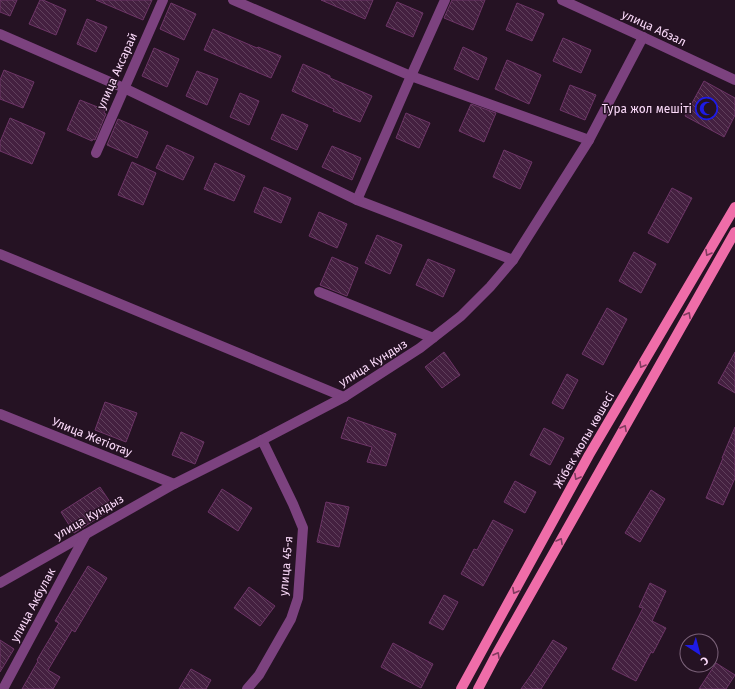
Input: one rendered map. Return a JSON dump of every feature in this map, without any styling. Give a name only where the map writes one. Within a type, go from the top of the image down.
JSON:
[{"type":"main road","name":"Жібек жолы көшесі","points":[[461,689],[589,455],[735,207]]},
{"type":"main road","points":[[478,689],[734,236]]},
{"type":"street","name":"улица Аксарай","points":[[96,153],[163,0]]},
{"type":"street","points":[[233,0],[411,76],[589,140]]},
{"type":"street","points":[[357,200],[445,0]]},
{"type":"street","name":"улица Абзал","points":[[562,0],[735,80]]},
{"type":"street","points":[[0,34],[124,88],[357,200],[513,260]]},
{"type":"street","name":"улица Кундыз","points":[[0,584],[174,484],[344,397],[420,348],[461,316],[490,287],[513,260],[589,140],[643,37]]},
{"type":"street","points":[[719,233],[734,236]]},
{"type":"street","points":[[0,254],[344,397]]},
{"type":"street","points":[[319,292],[434,338]]},
{"type":"street","name":"Улица Жетіотау","points":[[0,414],[174,484]]},
{"type":"street","name":"улица 45-я","points":[[246,689],[259,675],[291,619],[298,598],[303,528],[262,440]]},
{"type":"street","name":"улица Акбулак","points":[[3,689],[87,534]]},
{"type":"building","points":[[0,0],[17,0],[10,16],[0,12]]},
{"type":"building","points":[[40,0],[66,10],[56,35],[29,24]]},
{"type":"building","points":[[96,0],[152,0],[143,20]]},
{"type":"building","points":[[321,0],[373,0],[365,19]]},
{"type":"building","points":[[452,0],[485,0],[473,30],[444,18]]},
{"type":"building","points":[[397,2],[423,13],[413,37],[386,26]]},
{"type":"building","points":[[171,3],[196,14],[184,40],[160,29]]},
{"type":"building","points":[[517,3],[544,14],[532,41],[506,30]]},
{"type":"building","points":[[87,19],[107,27],[96,52],[77,44]]},
{"type":"building","points":[[213,29],[257,48],[258,47],[281,56],[271,78],[204,50]]},
{"type":"building","points":[[563,38],[591,50],[581,73],[553,61]]},
{"type":"building","points":[[463,47],[487,58],[478,80],[454,69]]},
{"type":"building","points":[[154,48],[179,59],[167,87],[142,76]]},
{"type":"building","points":[[507,60],[541,75],[529,104],[495,89]]},
{"type":"building","points":[[303,64],[330,76],[330,78],[372,96],[360,122],[292,91]]},
{"type":"building","points":[[4,70],[34,82],[23,108],[0,99],[0,80]]},
{"type":"building","points":[[197,71],[218,79],[207,105],[186,96]]},
{"type":"building","points":[[704,81],[735,98],[735,115],[724,137],[685,116]]},
{"type":"building","points":[[570,85],[596,95],[585,120],[560,110]]},
{"type":"building","points":[[240,93],[259,101],[249,125],[230,117]]},
{"type":"building","points":[[80,100],[105,110],[104,113],[106,114],[95,140],[93,139],[92,141],[67,130]]},
{"type":"building","points":[[471,104],[496,113],[484,142],[459,131]]},
{"type":"building","points":[[406,113],[430,123],[419,148],[396,138]]},
{"type":"building","points":[[282,114],[308,125],[297,150],[271,139]]},
{"type":"building","points":[[10,118],[45,133],[32,164],[0,151],[0,142]]},
{"type":"building","points":[[118,119],[148,132],[137,158],[107,145]]},
{"type":"building","points":[[167,145],[194,157],[183,180],[156,168]]},
{"type":"building","points":[[332,146],[361,158],[352,180],[322,167]]},
{"type":"building","points":[[504,150],[532,162],[520,189],[493,177]]},
{"type":"building","points":[[132,162],[156,173],[143,205],[118,195]]},
{"type":"building","points":[[215,163],[245,176],[234,201],[204,189]]},
{"type":"building","points":[[264,187],[291,198],[281,223],[254,212]]},
{"type":"building","points":[[672,188],[692,198],[668,243],[648,233]]},
{"type":"building","points":[[319,212],[347,224],[337,248],[309,236]]},
{"type":"building","points":[[377,235],[402,245],[390,274],[365,263]]},
{"type":"building","points":[[634,252],[656,264],[641,293],[619,281]]},
{"type":"building","points":[[332,257],[358,268],[347,296],[320,285]]},
{"type":"building","points":[[428,259],[455,270],[443,297],[416,285]]},
{"type":"building","points":[[607,308],[627,319],[603,365],[582,354]]},
{"type":"building","points":[[444,352],[460,375],[442,388],[425,367]]},
{"type":"building","points":[[735,352],[735,393],[718,383]]},
{"type":"building","points":[[567,374],[578,380],[563,409],[552,403]]},
{"type":"building","points":[[105,402],[137,413],[126,442],[95,430]]},
{"type":"building","points":[[348,417],[396,434],[386,466],[367,462],[372,447],[341,438]]},
{"type":"building","points":[[735,427],[735,478],[723,505],[706,498]]},
{"type":"building","points":[[544,428],[564,438],[550,465],[530,455]]},
{"type":"building","points":[[181,432],[204,442],[195,464],[172,455]]},
{"type":"building","points":[[515,481],[536,492],[525,513],[504,502]]},
{"type":"building","points":[[100,487],[114,508],[74,533],[61,512]]},
{"type":"building","points":[[222,489],[252,508],[238,531],[208,512]]},
{"type":"building","points":[[651,490],[665,499],[640,542],[625,533]]},
{"type":"building","points":[[326,502],[349,507],[339,547],[317,542]]},
{"type":"building","points":[[493,520],[513,530],[483,586],[461,574],[474,549],[477,550]]},
{"type":"building","points":[[88,566],[107,578],[75,632],[72,630],[48,670],[60,677],[53,689],[22,689],[59,623],[55,621]]},
{"type":"building","points":[[650,583],[666,591],[652,621],[666,628],[653,653],[651,652],[636,681],[612,669],[643,608],[639,607]]},
{"type":"building","points":[[249,587],[275,606],[260,626],[234,608]]},
{"type":"building","points":[[444,595],[458,602],[443,630],[429,623]]},
{"type":"building","points":[[0,640],[14,649],[0,672]]},
{"type":"building","points":[[553,640],[567,648],[541,689],[521,689],[533,672]]},
{"type":"building","points":[[393,643],[433,664],[421,688],[381,667]]},
{"type":"building","points":[[719,665],[735,675],[726,689],[699,689],[709,673],[719,673]]},
{"type":"building","points":[[191,669],[211,680],[206,689],[179,689]]},
{"type":"place","name":"Тура жол мешіті","points":[[707,109]]}]
